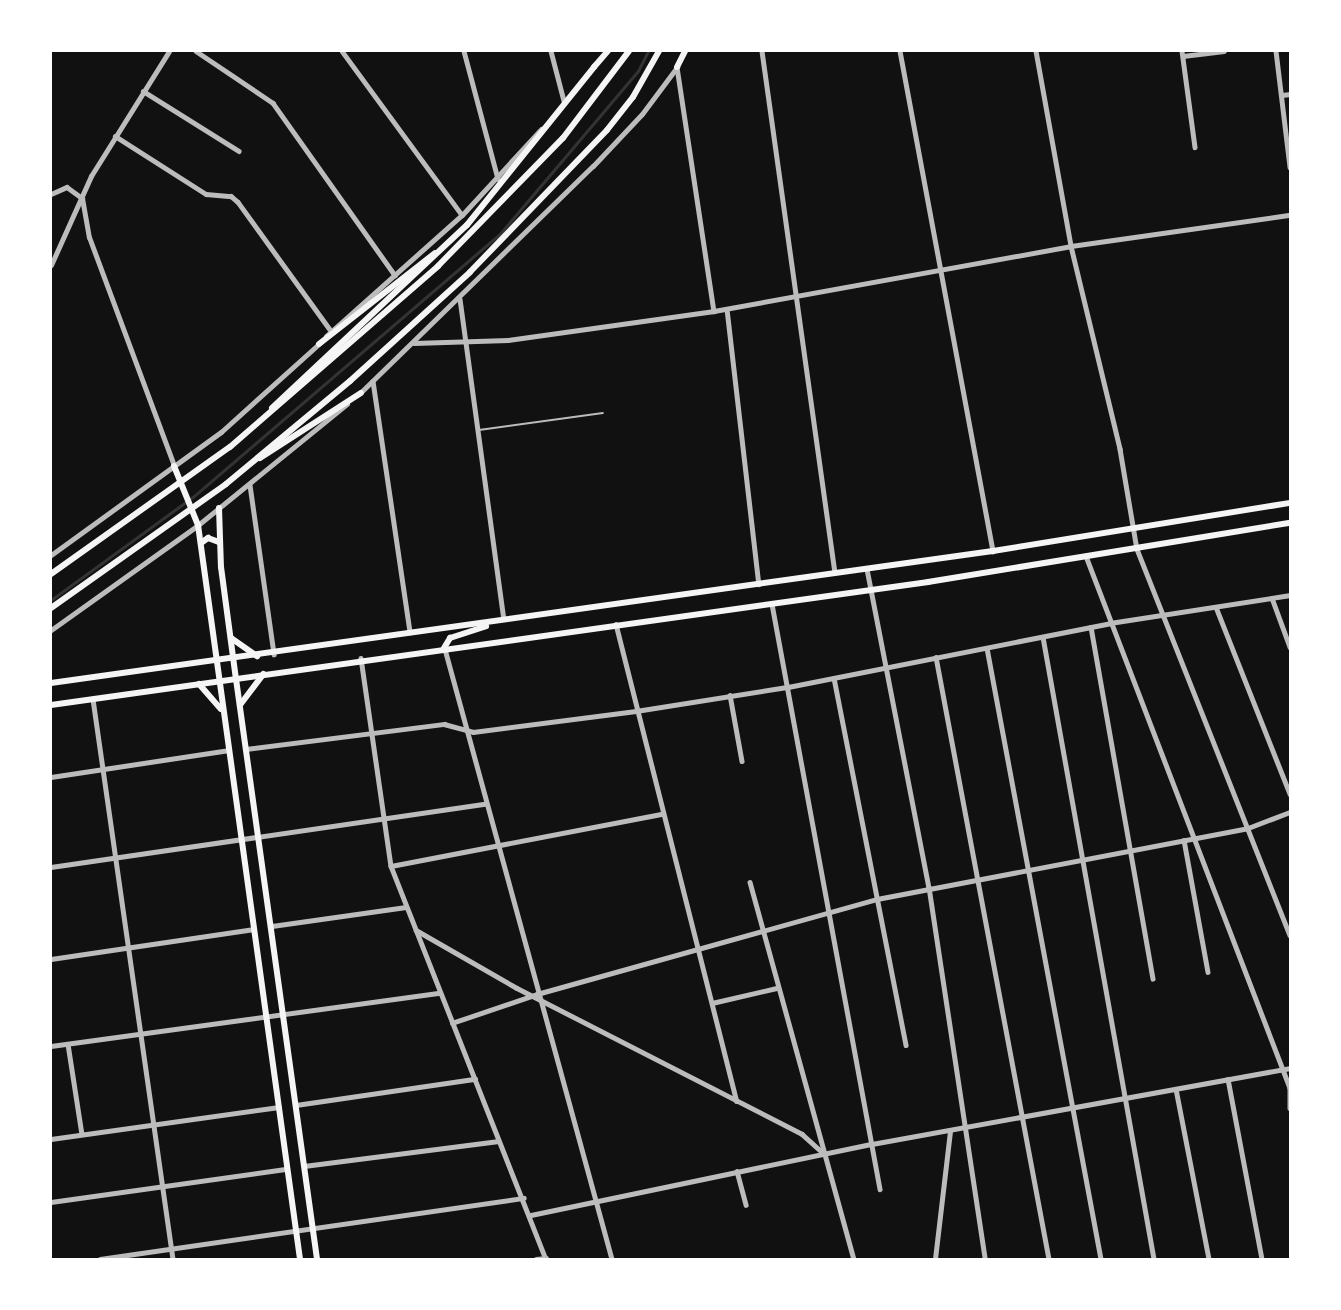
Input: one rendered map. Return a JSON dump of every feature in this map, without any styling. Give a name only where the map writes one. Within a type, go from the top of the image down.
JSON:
[{"type":"main road","points":[[267,415],[298,379],[420,272],[467,225],[608,51]]},
{"type":"main road","points":[[51,574],[207,464],[267,415],[489,216],[563,138],[629,51]]},
{"type":"main road","points":[[51,608],[197,507],[350,381],[509,235],[607,130],[633,97],[659,51]]},
{"type":"main road","points":[[677,67],[685,51]]},
{"type":"main road","points":[[319,344],[489,216]]},
{"type":"main road","points":[[249,464],[361,393]]},
{"type":"main road","points":[[176,470],[197,522],[201,543],[300,1259]]},
{"type":"main road","points":[[51,683],[233,661],[410,632],[835,574],[1290,503]]},
{"type":"main road","points":[[219,508],[219,542],[233,661],[261,838],[317,1259]]},
{"type":"main road","points":[[51,705],[361,658],[870,590],[1290,523]]},
{"type":"main road","points":[[201,543],[208,538],[219,542]]},
{"type":"main road","points":[[444,648],[450,638],[495,622]]},
{"type":"main road","points":[[231,638],[257,656]]},
{"type":"main road","points":[[239,706],[264,673]]},
{"type":"main road","points":[[199,684],[225,719]]},
{"type":"street","points":[[51,265],[115,136],[169,51]]},
{"type":"street","points":[[196,51],[273,103],[395,276]]},
{"type":"street","points":[[342,51],[462,215]]},
{"type":"street","points":[[464,51],[498,179]]},
{"type":"street","points":[[551,51],[564,101]]},
{"type":"street","points":[[762,51],[835,574]]},
{"type":"street","points":[[900,51],[993,551]]},
{"type":"street","points":[[1036,51],[1071,246],[1137,528],[1137,549],[1290,934]]},
{"type":"street","points":[[1195,147],[1183,54],[1224,51]]},
{"type":"street","points":[[1276,51],[1290,167]]},
{"type":"street","points":[[51,630],[250,485],[361,393],[460,299],[642,114],[677,67]]},
{"type":"street","points":[[677,67],[714,311]]},
{"type":"street","points":[[51,555],[176,470],[395,276],[498,179],[594,68]]},
{"type":"street","points":[[143,91],[239,151]]},
{"type":"street","points":[[1282,95],[1290,94]]},
{"type":"street","points":[[115,136],[206,194],[231,196],[238,202],[331,331]]},
{"type":"street","points":[[51,194],[67,187],[82,198],[89,237],[176,470]]},
{"type":"street","points":[[414,343],[467,343],[714,311],[1071,246],[1290,215]]},
{"type":"street","points":[[460,299],[504,620]]},
{"type":"street","points":[[727,309],[759,584]]},
{"type":"street","points":[[373,381],[410,632]]},
{"type":"street","points":[[250,485],[274,654]]},
{"type":"street","points":[[1086,556],[1110,623],[1198,838],[1287,1068],[1290,1108]]},
{"type":"street","points":[[867,569],[929,887],[985,1259]]},
{"type":"street","points":[[245,749],[452,723],[473,733],[636,711],[788,687],[1110,623],[1164,617],[1290,595]]},
{"type":"street","points":[[1272,598],[1290,647]]},
{"type":"street","points":[[772,604],[880,1189]]},
{"type":"street","points":[[1216,607],[1290,794]]},
{"type":"street","points":[[616,624],[662,814],[699,947],[737,1101]]},
{"type":"street","points":[[1091,627],[1153,979]]},
{"type":"street","points":[[1043,636],[1154,1259]]},
{"type":"street","points":[[444,648],[495,846],[612,1259]]},
{"type":"street","points":[[987,648],[1075,1108],[1101,1259]]},
{"type":"street","points":[[936,657],[1049,1259]]},
{"type":"street","points":[[361,658],[391,866],[498,1141],[531,1215],[546,1259],[536,1259]]},
{"type":"street","points":[[834,677],[906,1045]]},
{"type":"street","points":[[730,695],[742,761]]},
{"type":"street","points":[[93,698],[106,769],[140,1035],[173,1259]]},
{"type":"street","points":[[51,777],[229,750]]},
{"type":"street","points":[[51,867],[484,804]]},
{"type":"street","points":[[452,1023],[537,994],[877,899],[979,877],[1248,828],[1290,812]]},
{"type":"street","points":[[391,866],[662,814]]},
{"type":"street","points":[[1184,840],[1208,972]]},
{"type":"street","points":[[750,883],[854,1259]]},
{"type":"street","points":[[272,926],[406,907]]},
{"type":"street","points":[[51,958],[255,929]]},
{"type":"street","points":[[414,929],[497,977],[537,994],[802,1134],[825,1155]]},
{"type":"street","points":[[712,1003],[777,988]]},
{"type":"street","points":[[51,1046],[439,993]]},
{"type":"street","points":[[68,1044],[82,1134]]},
{"type":"street","points":[[531,1215],[594,1199],[872,1144],[1287,1068]]},
{"type":"street","points":[[296,1105],[475,1079]]},
{"type":"street","points":[[1228,1079],[1262,1259]]},
{"type":"street","points":[[1176,1089],[1209,1259]]},
{"type":"street","points":[[51,1139],[279,1107]]},
{"type":"street","points":[[935,1259],[950,1131]]},
{"type":"street","points":[[304,1166],[498,1141]]},
{"type":"street","points":[[51,1202],[163,1189],[287,1169]]},
{"type":"street","points":[[737,1171],[746,1205]]},
{"type":"street","points":[[100,1259],[524,1198]]},
{"type":"lane","points":[[478,430],[603,413]]},
{"type":"waterway","points":[[51,600],[193,497],[499,235],[638,71],[648,51]]}]
